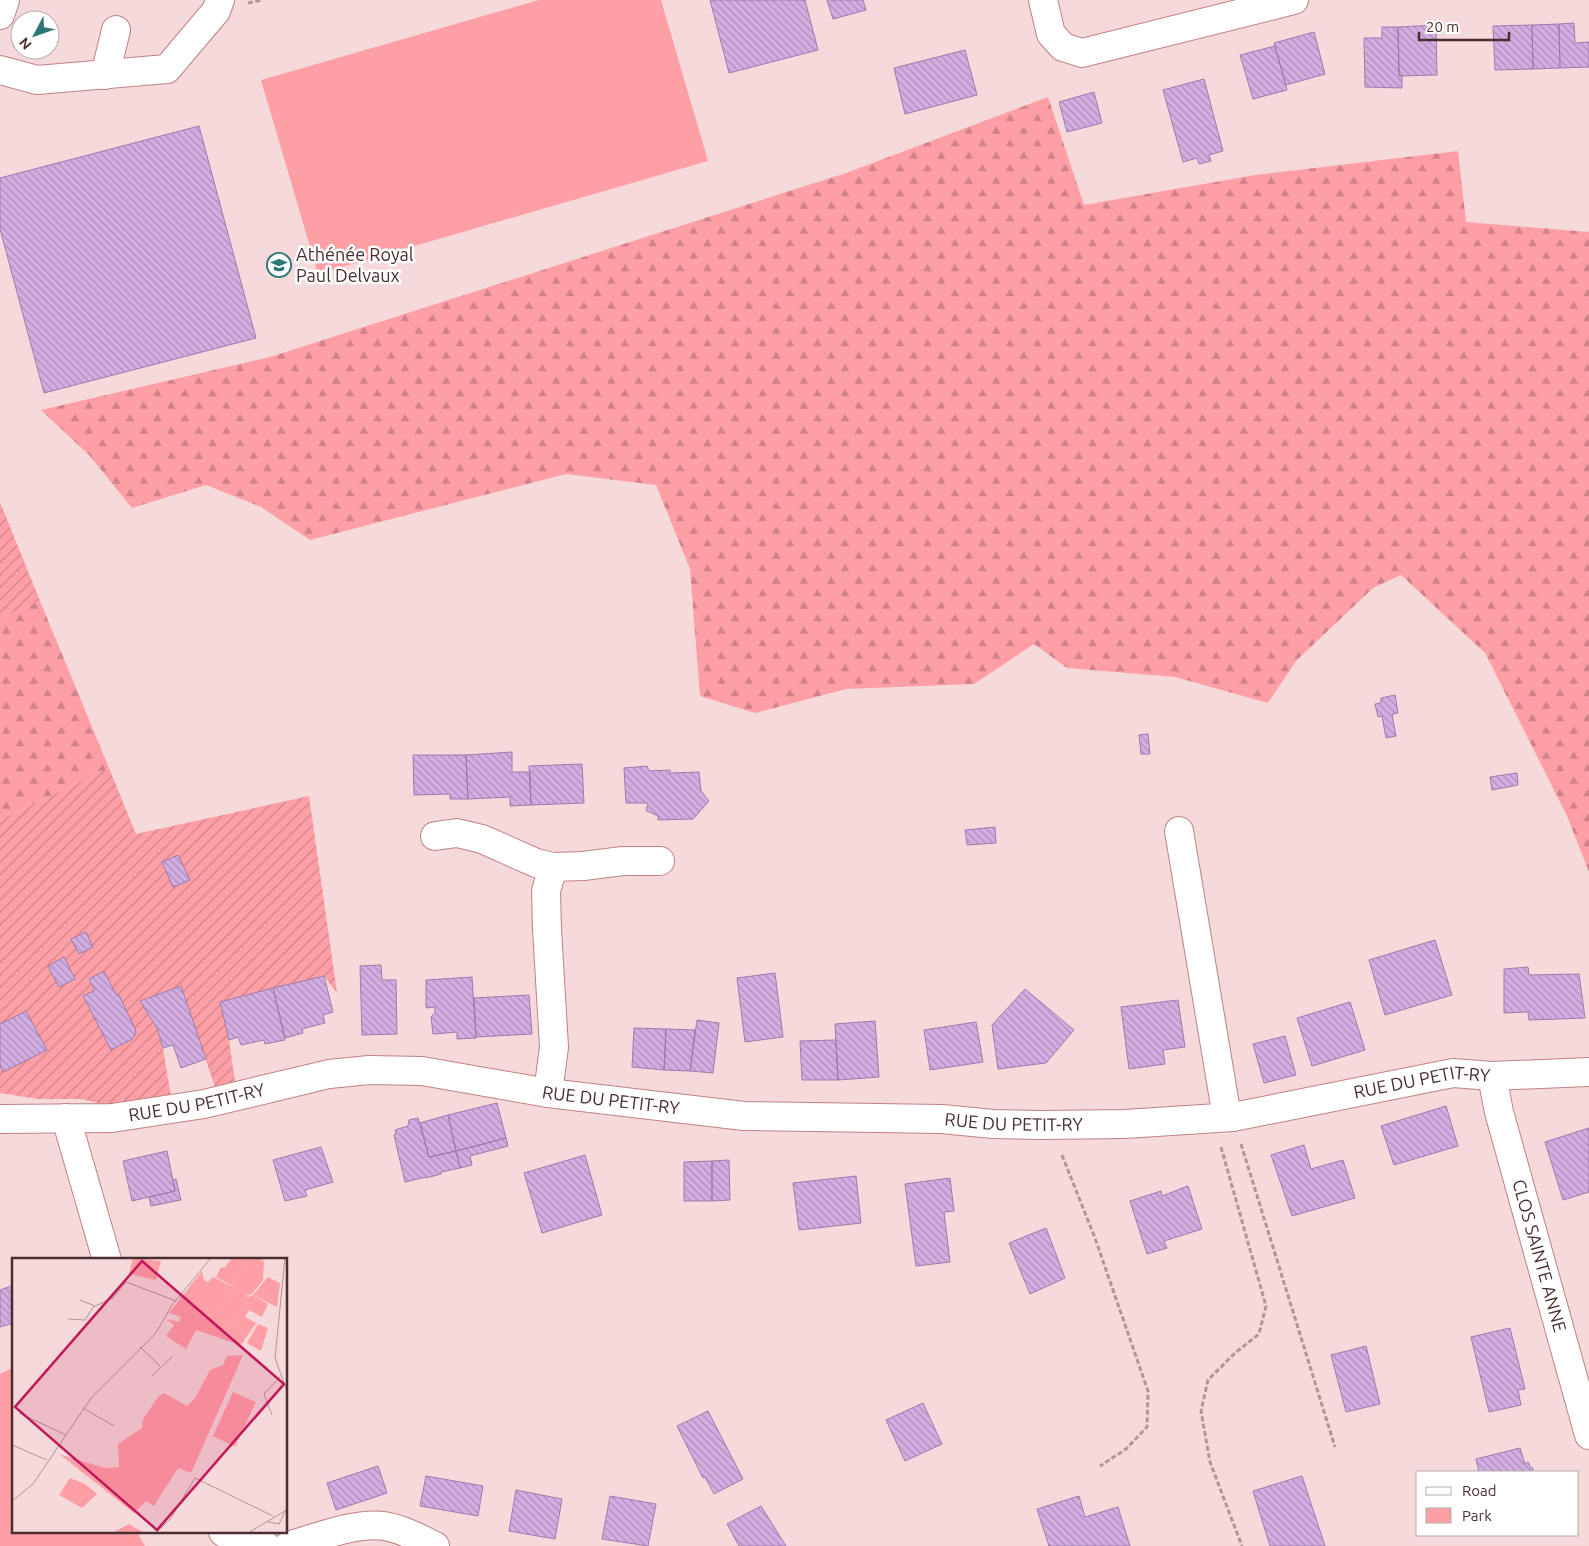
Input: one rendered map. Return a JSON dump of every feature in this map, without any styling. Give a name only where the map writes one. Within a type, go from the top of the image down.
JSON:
[{"type":"street","points":[[0,15],[5,0]]},
{"type":"street","points":[[0,70],[37,80],[167,69],[216,12],[220,0]]},
{"type":"street","points":[[1043,0],[1051,34],[1063,47],[1082,53],[1294,0]]},
{"type":"street","points":[[105,75],[116,30]]},
{"type":"street","points":[[1178,831],[1230,1117]]},
{"type":"street","points":[[435,836],[457,833],[482,839],[536,863],[553,867],[583,866],[623,861],[660,861]]},
{"type":"street","points":[[548,1093],[554,1047],[546,890],[553,867]]},
{"type":"street","name":"RUE DU PETIT-RY","points":[[0,1119],[112,1118],[204,1104],[329,1074],[369,1070],[422,1071],[548,1093],[744,1116],[942,1119],[993,1124],[1125,1124],[1230,1117],[1289,1107],[1453,1073],[1492,1076],[1589,1072]]},
{"type":"street","name":"CLOS SAINTE ANNE","points":[[1492,1076],[1499,1112],[1589,1435]]},
{"type":"street","points":[[66,1118],[106,1258]]},
{"type":"street","points":[[288,1546],[353,1528],[369,1526],[384,1526],[407,1532],[435,1546]]},
{"type":"street","points":[[226,1534],[236,1540],[266,1546]]},
{"type":"path","points":[[1230,1117],[1336,1447]]},
{"type":"path","points":[[1041,1125],[1065,1159],[1095,1238],[1148,1391],[1147,1426],[1126,1449],[1100,1466]]},
{"type":"path","points":[[1229,1174],[1266,1306],[1259,1334],[1235,1353],[1208,1380],[1201,1411],[1210,1462],[1242,1546]]},
{"type":"green space","points":[[539,0],[661,0],[708,161],[318,274],[261,80]]},
{"type":"green space","points":[[1048,97],[1084,205],[1255,175],[1458,151],[1466,222],[1589,232],[1589,872],[1567,816],[1485,653],[1401,575],[1373,588],[1296,661],[1268,703],[1175,677],[1067,668],[1034,644],[974,684],[846,689],[755,713],[700,696],[690,569],[656,485],[566,474],[310,540],[261,507],[206,485],[132,508],[89,455],[41,410],[270,357],[846,173]]},
{"type":"green space","points":[[0,502],[40,601],[0,618]]},
{"type":"green space","points":[[40,601],[109,768],[0,820],[0,618]]},
{"type":"green space","points":[[109,768],[136,834],[309,796],[337,993],[324,976],[220,1002],[229,1040],[235,1082],[215,1087],[181,986],[140,1001],[157,1028],[163,1048],[171,1097],[118,1102],[107,1105],[81,1099],[38,1099],[0,1093],[0,820]]},
{"type":"green space","points":[[12,1368],[12,1534],[138,1534],[145,1546],[0,1546],[0,1374]]},
{"type":"building","points":[[710,0],[805,0],[818,50],[729,73]]},
{"type":"building","points":[[827,0],[863,0],[866,10],[833,19]]},
{"type":"building","points":[[1574,23],[1575,43],[1589,42],[1589,67],[1560,68],[1559,24]]},
{"type":"building","points":[[1559,24],[1560,68],[1533,69],[1532,25]]},
{"type":"building","points":[[1436,25],[1437,75],[1399,76],[1398,27]]},
{"type":"building","points":[[1532,25],[1533,69],[1495,70],[1493,26]]},
{"type":"building","points":[[1382,27],[1398,27],[1399,76],[1402,76],[1402,88],[1365,87],[1364,38],[1382,38]]},
{"type":"building","points":[[1314,32],[1325,74],[1286,85],[1274,43]]},
{"type":"building","points":[[1275,46],[1287,90],[1253,99],[1240,55]]},
{"type":"building","points":[[965,50],[977,95],[905,114],[894,68]]},
{"type":"building","points":[[1204,79],[1223,151],[1209,155],[1211,161],[1199,164],[1197,158],[1183,162],[1163,90]]},
{"type":"building","points":[[1094,92],[1102,123],[1067,132],[1059,102]]},
{"type":"building","points":[[199,126],[256,338],[44,393],[0,229],[0,178]]},
{"type":"building","points":[[1395,695],[1398,713],[1392,714],[1396,736],[1386,738],[1382,716],[1378,717],[1375,704],[1381,703],[1381,698]]},
{"type":"building","points":[[1148,734],[1150,754],[1141,754],[1139,735]]},
{"type":"building","points":[[512,752],[512,772],[530,772],[531,805],[510,806],[510,797],[468,799],[466,755]]},
{"type":"building","points":[[413,755],[466,755],[468,799],[450,799],[450,794],[414,795]]},
{"type":"building","points":[[582,764],[584,803],[531,805],[529,766]]},
{"type":"building","points":[[647,766],[649,771],[670,770],[670,773],[699,772],[701,791],[709,801],[693,819],[658,820],[658,816],[647,811],[647,803],[626,803],[624,768]]},
{"type":"building","points":[[1517,773],[1518,785],[1492,790],[1490,777]]},
{"type":"building","points":[[995,827],[996,843],[967,845],[965,830]]},
{"type":"building","points":[[178,855],[190,880],[173,887],[162,862]]},
{"type":"building","points":[[86,932],[93,947],[79,954],[71,939]]},
{"type":"building","points":[[1435,940],[1452,995],[1385,1015],[1369,960]]},
{"type":"building","points":[[64,957],[75,979],[59,987],[48,966]]},
{"type":"building","points":[[381,965],[382,980],[396,980],[397,1034],[362,1035],[360,966]]},
{"type":"building","points":[[1528,967],[1529,975],[1579,974],[1585,1018],[1529,1020],[1528,1012],[1504,1013],[1504,969]]},
{"type":"building","points":[[104,971],[117,996],[119,995],[136,1034],[131,1040],[111,1050],[83,996],[95,990],[89,979]]},
{"type":"building","points":[[775,973],[783,1037],[745,1042],[737,978]]},
{"type":"building","points":[[324,976],[333,1012],[323,1015],[325,1023],[302,1029],[303,1033],[285,1038],[273,988]]},
{"type":"building","points":[[472,977],[476,1038],[457,1039],[457,1032],[433,1034],[431,1017],[435,1013],[435,1007],[426,1008],[426,980]]},
{"type":"building","points":[[181,986],[206,1059],[181,1068],[173,1045],[163,1048],[157,1028],[140,1001]]},
{"type":"building","points":[[273,988],[285,1040],[265,1044],[264,1040],[241,1045],[238,1037],[229,1040],[220,1002]]},
{"type":"building","points":[[1025,989],[1074,1030],[1046,1063],[998,1069],[992,1025]]},
{"type":"building","points":[[529,995],[532,1034],[476,1037],[474,998]]},
{"type":"building","points":[[1178,1000],[1185,1047],[1163,1050],[1165,1064],[1129,1069],[1121,1007]]},
{"type":"building","points":[[1350,1002],[1365,1050],[1312,1066],[1297,1018]]},
{"type":"building","points":[[26,1011],[47,1050],[3,1072],[0,1065],[0,1024]]},
{"type":"building","points":[[697,1020],[719,1023],[713,1073],[690,1071]]},
{"type":"building","points":[[875,1021],[879,1077],[838,1080],[835,1024]]},
{"type":"building","points":[[976,1022],[983,1062],[930,1070],[924,1030]]},
{"type":"building","points":[[634,1028],[666,1029],[664,1070],[632,1067]]},
{"type":"building","points":[[666,1029],[695,1030],[690,1071],[664,1070]]},
{"type":"building","points":[[1285,1036],[1296,1075],[1264,1083],[1253,1044]]},
{"type":"building","points":[[836,1040],[838,1080],[802,1080],[800,1041]]},
{"type":"building","points":[[497,1103],[506,1138],[456,1151],[448,1115]]},
{"type":"building","points":[[1446,1106],[1458,1146],[1394,1165],[1381,1126]]},
{"type":"building","points":[[448,1115],[456,1151],[429,1157],[420,1123]]},
{"type":"building","points":[[418,1118],[429,1157],[456,1151],[460,1168],[405,1182],[394,1135],[396,1134],[395,1130],[408,1126],[409,1120]]},
{"type":"building","points":[[1589,1128],[1589,1192],[1563,1200],[1545,1142]]},
{"type":"building","points":[[506,1138],[508,1146],[470,1156],[472,1165],[460,1168],[456,1151]]},
{"type":"building","points":[[1304,1145],[1311,1169],[1343,1160],[1355,1198],[1292,1216],[1271,1155]]},
{"type":"building","points":[[321,1147],[333,1182],[305,1190],[307,1196],[285,1201],[273,1160]]},
{"type":"building","points":[[167,1151],[175,1191],[132,1201],[123,1161]]},
{"type":"building","points":[[585,1155],[602,1215],[542,1233],[524,1173]]},
{"type":"building","points":[[729,1160],[730,1200],[712,1201],[712,1161]]},
{"type":"building","points":[[712,1161],[712,1201],[684,1201],[684,1162]]},
{"type":"building","points":[[856,1176],[861,1223],[799,1230],[793,1183]]},
{"type":"building","points":[[950,1178],[954,1211],[944,1212],[950,1262],[916,1266],[905,1184]]},
{"type":"building","points":[[176,1179],[181,1200],[151,1206],[149,1197],[175,1191],[173,1180]]},
{"type":"building","points":[[1188,1186],[1202,1229],[1164,1241],[1167,1248],[1147,1254],[1130,1201],[1161,1191],[1162,1196]]},
{"type":"building","points":[[1046,1228],[1065,1278],[1030,1294],[1009,1243]]},
{"type":"building","points":[[12,1286],[12,1324],[0,1327],[0,1290]]},
{"type":"building","points":[[1510,1328],[1525,1389],[1518,1390],[1521,1405],[1489,1412],[1471,1337]]},
{"type":"building","points":[[1366,1346],[1380,1404],[1346,1412],[1331,1355]]},
{"type":"building","points":[[923,1403],[942,1444],[905,1461],[886,1420]]},
{"type":"building","points":[[708,1411],[743,1479],[714,1494],[705,1477],[703,1478],[677,1426]]},
{"type":"building","points":[[1520,1448],[1525,1464],[1528,1462],[1533,1471],[1479,1471],[1476,1459]]},
{"type":"building","points":[[378,1466],[387,1493],[336,1510],[327,1483]]},
{"type":"building","points":[[426,1476],[483,1486],[478,1516],[420,1506]]},
{"type":"building","points":[[1302,1476],[1325,1546],[1270,1546],[1253,1491]]},
{"type":"building","points":[[516,1490],[562,1499],[555,1539],[509,1531]]},
{"type":"building","points":[[610,1496],[656,1504],[648,1546],[602,1539]]},
{"type":"building","points":[[1079,1496],[1085,1517],[1118,1507],[1130,1546],[1049,1546],[1037,1509]]},
{"type":"building","points":[[761,1506],[786,1546],[739,1546],[727,1524]]},
{"type":"place","name":"Athénée Royal Paul Delvaux","points":[[279,265]]}]
